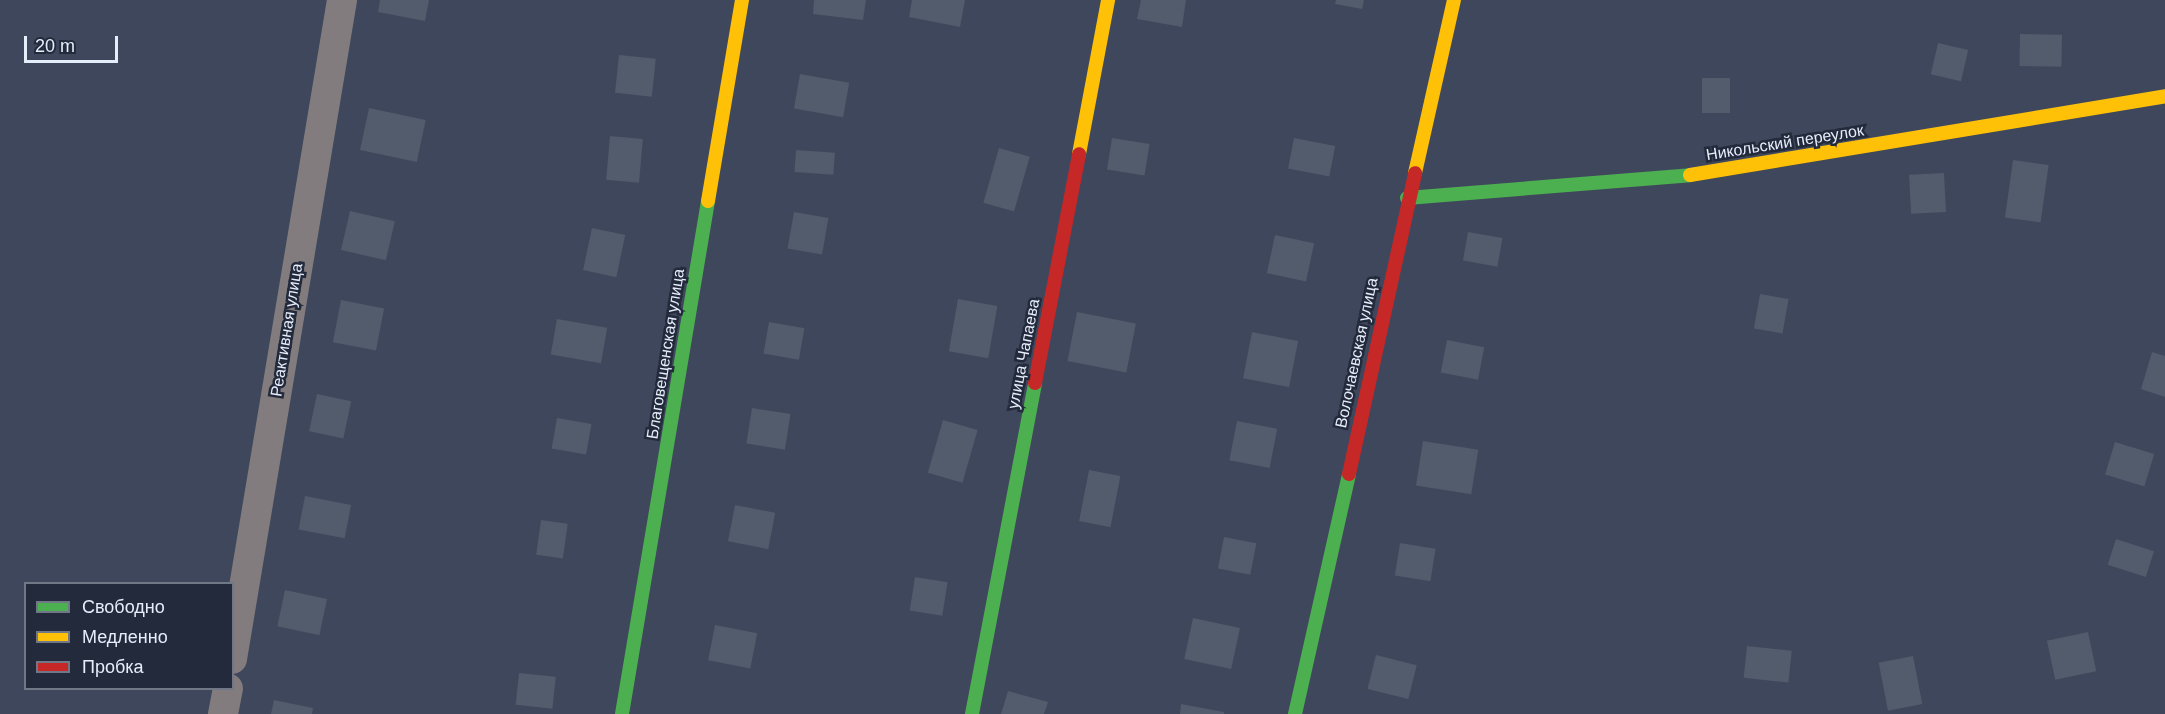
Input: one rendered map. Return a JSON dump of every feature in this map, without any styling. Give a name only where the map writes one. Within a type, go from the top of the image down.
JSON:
[{"type":"street","name":"Реактивная улица","points":[[234,647],[342,0]]},
{"type":"street","name":"Благовещенская улица","points":[[622,714],[742,0]]},
{"type":"street","name":"улица Чапаева","points":[[972,714],[1108,0]]},
{"type":"street","name":"Волочаевская улица","points":[[1295,714],[1407,198],[1454,0]]},
{"type":"street","name":"Никольский переулок","points":[[1407,198],[1694,175],[2165,96]]},
{"type":"street","points":[[223,714],[228,690]]},
{"type":"building","points":[[380,0],[429,0],[425,21],[378,12]]},
{"type":"building","points":[[814,0],[866,0],[863,20],[813,14]]},
{"type":"building","points":[[912,0],[965,0],[960,27],[909,17]]},
{"type":"building","points":[[1141,0],[1186,0],[1182,27],[1137,19]]},
{"type":"building","points":[[1336,0],[1364,0],[1362,9],[1335,4]]},
{"type":"building","points":[[2020,34],[2062,35],[2061,67],[2019,66]]},
{"type":"building","points":[[1938,43],[1968,50],[1961,81],[1931,74]]},
{"type":"building","points":[[619,55],[656,59],[652,97],[615,93]]},
{"type":"building","points":[[800,74],[849,83],[843,117],[794,108]]},
{"type":"building","points":[[1702,78],[1730,78],[1730,113],[1702,113]]},
{"type":"building","points":[[369,108],[426,120],[417,162],[360,150]]},
{"type":"building","points":[[610,136],[643,139],[639,183],[606,180]]},
{"type":"building","points":[[1112,138],[1150,144],[1145,176],[1107,170]]},
{"type":"building","points":[[1294,138],[1335,146],[1329,176],[1288,168]]},
{"type":"building","points":[[999,148],[1030,157],[1014,212],[983,203]]},
{"type":"building","points":[[796,150],[835,153],[833,175],[794,172]]},
{"type":"building","points":[[2013,160],[2049,165],[2041,222],[2005,217]]},
{"type":"building","points":[[1944,173],[1946,212],[1911,214],[1909,175]]},
{"type":"building","points":[[350,211],[395,221],[386,260],[341,250]]},
{"type":"building","points":[[794,212],[828,218],[822,255],[788,248]]},
{"type":"building","points":[[592,228],[625,235],[616,277],[583,270]]},
{"type":"building","points":[[1468,232],[1502,238],[1497,267],[1463,261]]},
{"type":"building","points":[[1275,235],[1314,243],[1306,281],[1267,273]]},
{"type":"building","points":[[1760,294],[1789,299],[1782,334],[1754,328]]},
{"type":"building","points":[[958,299],[997,306],[988,358],[949,351]]},
{"type":"building","points":[[341,300],[384,308],[376,351],[333,342]]},
{"type":"building","points":[[1077,312],[1136,323],[1126,373],[1067,361]]},
{"type":"building","points":[[557,319],[607,328],[601,363],[551,354]]},
{"type":"building","points":[[769,322],[804,328],[799,360],[763,354]]},
{"type":"building","points":[[1252,332],[1298,341],[1289,387],[1243,378]]},
{"type":"building","points":[[1447,340],[1484,347],[1478,380],[1441,372]]},
{"type":"building","points":[[2152,352],[2165,356],[2165,397],[2141,389]]},
{"type":"building","points":[[317,394],[351,401],[343,438],[309,431]]},
{"type":"building","points":[[752,408],[791,414],[785,450],[746,444]]},
{"type":"building","points":[[557,418],[591,424],[586,455],[552,449]]},
{"type":"building","points":[[943,420],[978,430],[962,483],[928,473]]},
{"type":"building","points":[[1237,421],[1277,429],[1270,468],[1229,460]]},
{"type":"building","points":[[1423,441],[1478,450],[1471,494],[1416,485]]},
{"type":"building","points":[[2115,442],[2154,454],[2144,487],[2105,475]]},
{"type":"building","points":[[1089,470],[1120,476],[1110,527],[1079,521]]},
{"type":"building","points":[[305,496],[351,505],[345,538],[299,529]]},
{"type":"building","points":[[735,505],[775,513],[768,549],[728,541]]},
{"type":"building","points":[[541,520],[568,524],[563,558],[536,555]]},
{"type":"building","points":[[1224,537],[1256,543],[1250,575],[1218,568]]},
{"type":"building","points":[[2116,539],[2154,551],[2146,577],[2108,565]]},
{"type":"building","points":[[1400,543],[1436,549],[1430,581],[1395,576]]},
{"type":"building","points":[[915,577],[948,582],[942,616],[910,611]]},
{"type":"building","points":[[285,590],[327,599],[319,635],[277,626]]},
{"type":"building","points":[[1193,618],[1240,628],[1231,669],[1184,659]]},
{"type":"building","points":[[715,625],[757,633],[750,669],[708,660]]},
{"type":"building","points":[[2088,632],[2096,671],[2055,680],[2047,641]]},
{"type":"building","points":[[1747,646],[1792,651],[1788,683],[1744,678]]},
{"type":"building","points":[[1376,655],[1417,665],[1408,699],[1368,689]]},
{"type":"building","points":[[1913,656],[1922,704],[1888,711],[1879,663]]},
{"type":"building","points":[[519,673],[556,677],[552,709],[516,705]]},
{"type":"building","points":[[1008,691],[1048,702],[1044,714],[1001,714]]},
{"type":"building","points":[[274,700],[313,708],[312,714],[271,714]]},
{"type":"building","points":[[1181,704],[1224,712],[1224,714],[1180,714]]},
{"type":"traffic: fast","points":[[1407,198],[1690,175]]},
{"type":"traffic: fast","points":[[622,714],[708,201]]},
{"type":"traffic: fast","points":[[972,714],[1035,383]]},
{"type":"traffic: fast","points":[[1295,714],[1349,474]]},
{"type":"traffic: slow","points":[[708,201],[742,0]]},
{"type":"traffic: slow","points":[[1079,154],[1108,0]]},
{"type":"traffic: slow","points":[[1415,173],[1454,0]]},
{"type":"traffic: slow","points":[[1690,175],[2165,96]]},
{"type":"traffic: jam","points":[[1035,383],[1079,154]]},
{"type":"traffic: jam","points":[[1349,474],[1415,173]]}]
